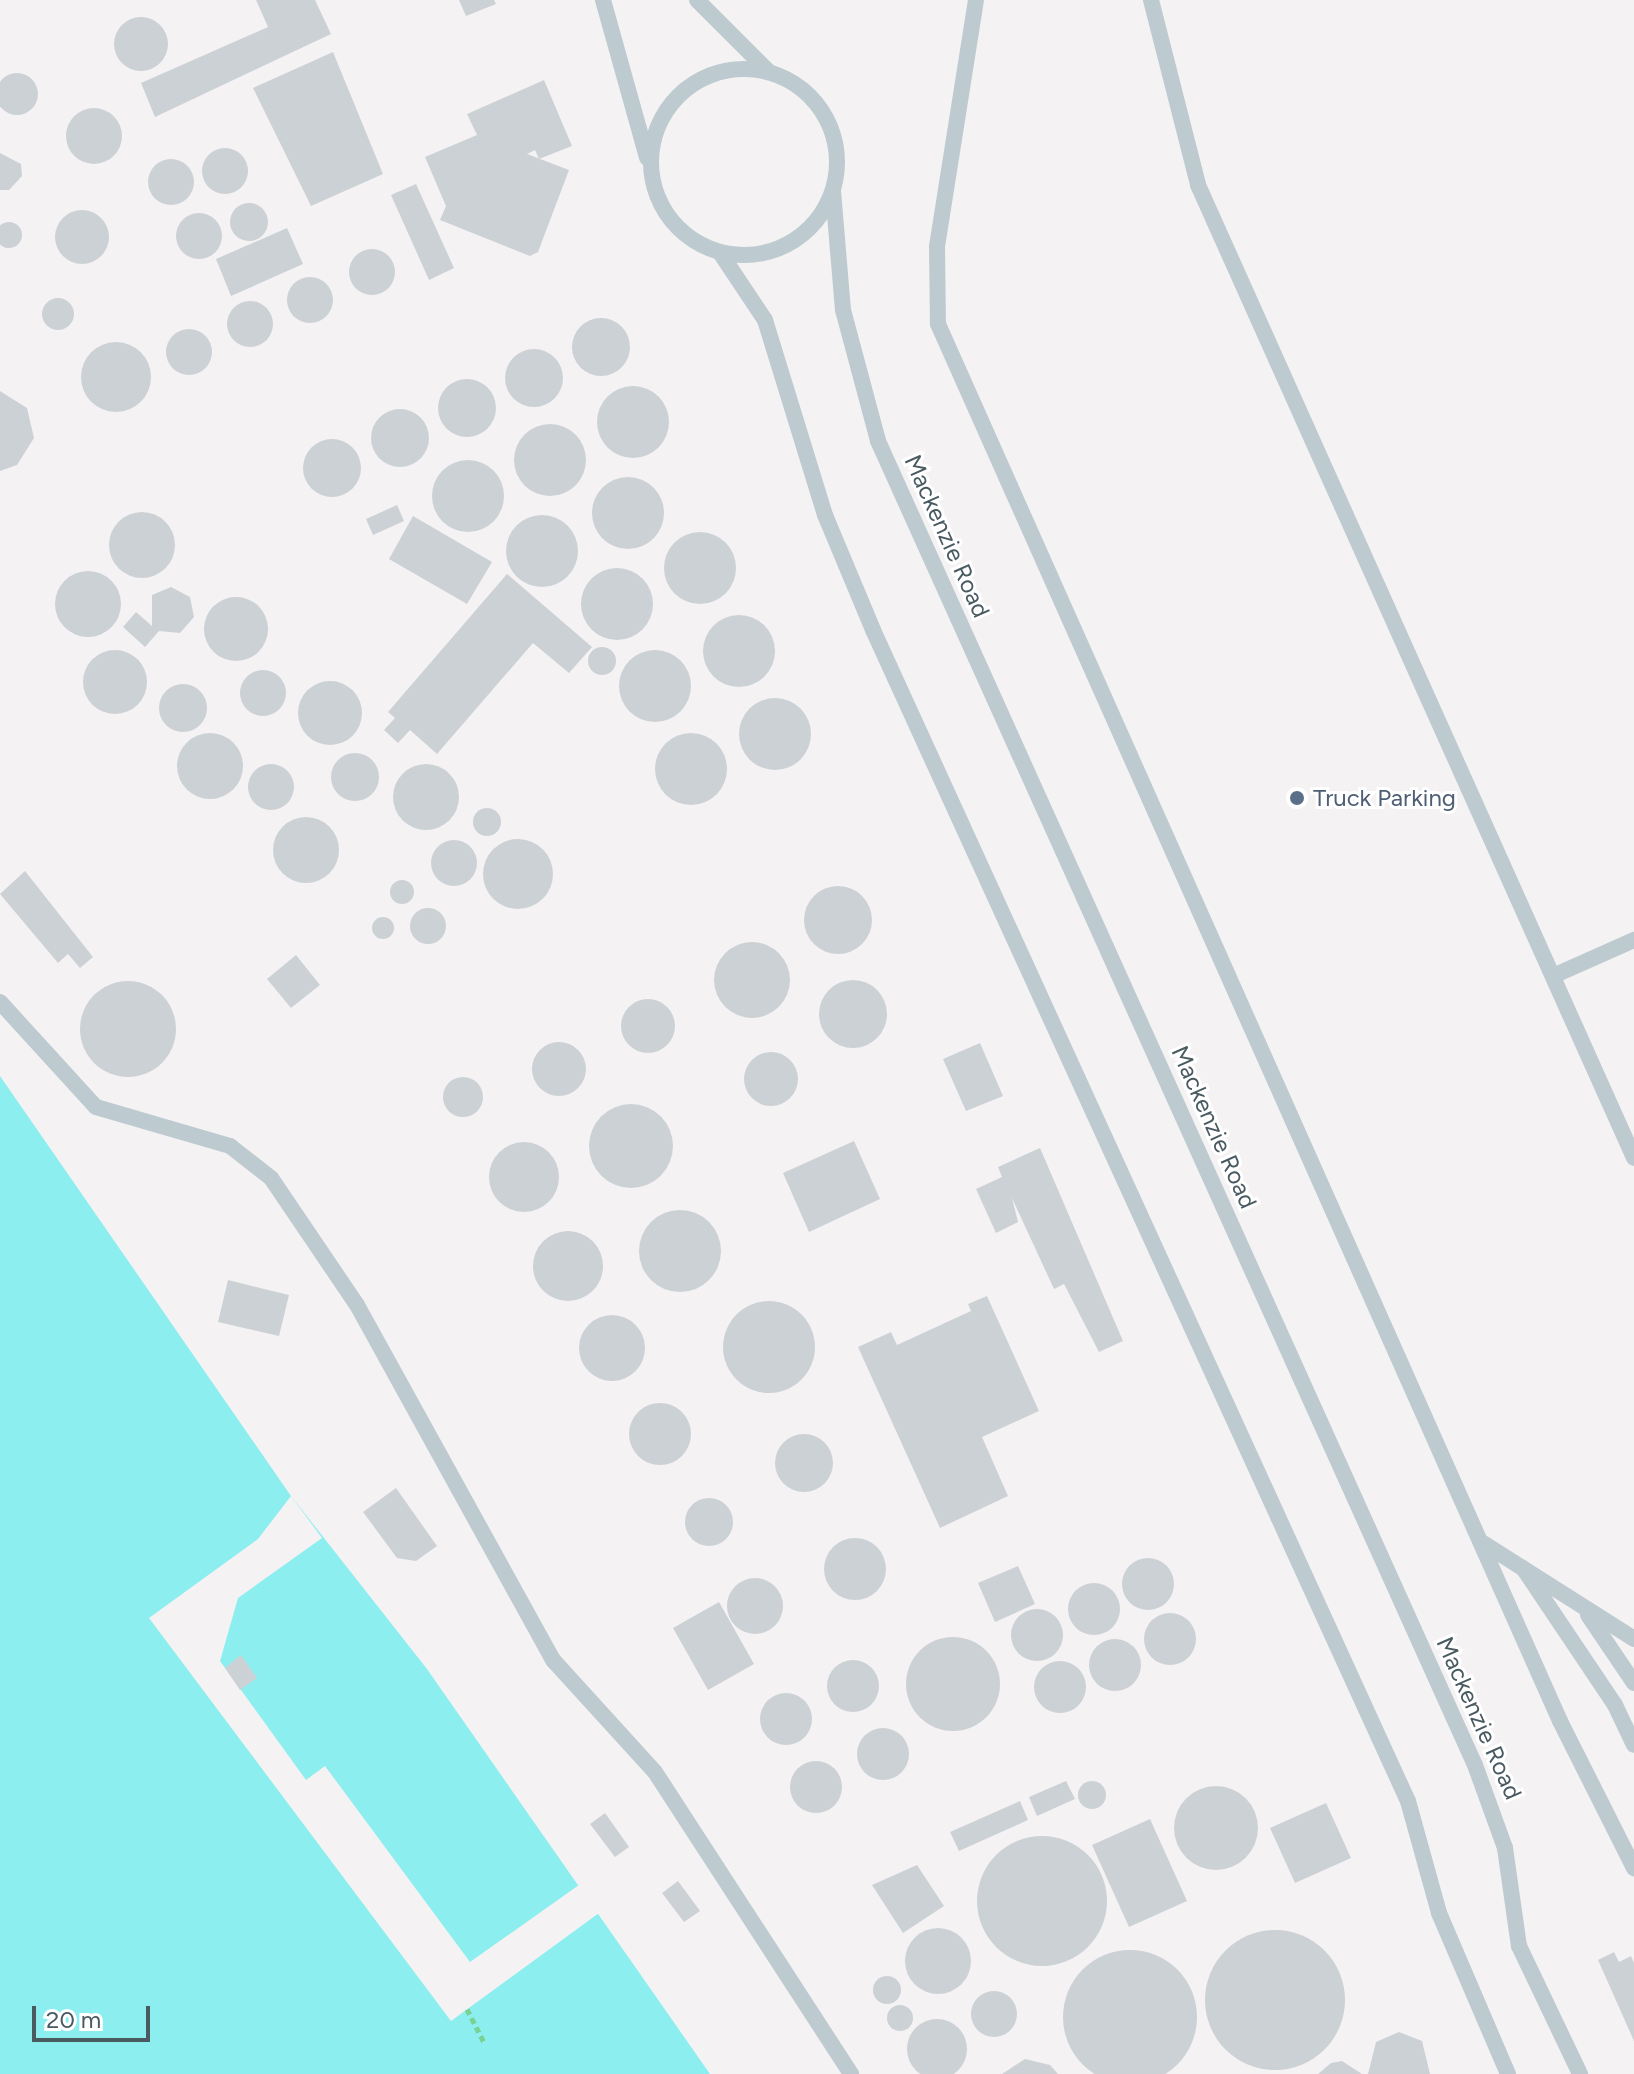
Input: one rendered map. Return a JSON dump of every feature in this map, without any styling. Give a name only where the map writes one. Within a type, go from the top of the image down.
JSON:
[{"type":"lane","points":[[603,0],[655,195],[670,221],[721,254],[765,320],[825,515],[873,630],[1408,1801],[1439,1913],[1508,2074]]},
{"type":"lane","points":[[697,0],[768,71],[812,97],[827,118],[836,141],[833,191],[821,216],[777,250],[721,254]]},
{"type":"lane","points":[[976,0],[937,247],[932,294],[938,324],[1481,1542],[1634,1868]]},
{"type":"lane","points":[[1151,0],[1198,185],[1634,1158]]},
{"type":"lane","points":[[655,195],[653,137],[675,100],[711,74],[768,71]]},
{"type":"lane","name":"Mackenzie Road","points":[[833,191],[843,310],[878,441],[1475,1765],[1505,1848],[1519,1946],[1580,2074]]},
{"type":"lane","points":[[1553,976],[1634,940]]},
{"type":"lane","points":[[0,1002],[96,1107],[230,1146],[271,1178],[357,1305],[553,1660],[655,1772],[851,2074]]},
{"type":"lane","points":[[1481,1542],[1634,1639]]},
{"type":"lane","points":[[1523,1568],[1615,1705],[1634,1745]]},
{"type":"lane","points":[[1583,1607],[1634,1683]]},
{"type":"path","points":[[467,2009],[484,2042]]},
{"type":"water","points":[[0,1076],[291,1496],[427,1669],[710,2074],[0,2074]]},
{"type":"pier","points":[[291,1496],[322,1538],[238,1598],[220,1661],[306,1780],[325,1766],[470,1962],[579,1885],[599,1913],[451,2021],[149,1618],[258,1539]]},
{"type":"building","points":[[256,0],[315,0],[331,34],[155,117],[141,83],[268,27]]},
{"type":"building","points":[[459,0],[494,0],[496,4],[466,16]]},
{"type":"building","points":[[141,17],[160,25],[168,44],[160,63],[141,71],[122,63],[114,44],[122,25]]},
{"type":"building","points":[[333,52],[383,174],[311,206],[253,88]]},
{"type":"building","points":[[17,73],[32,79],[38,94],[32,109],[17,115],[2,109],[-4,94],[2,79]]},
{"type":"building","points":[[544,80],[572,146],[540,159],[569,170],[538,252],[530,256],[440,220],[446,206],[425,157],[477,135],[467,114]]},
{"type":"building","points":[[94,108],[114,116],[122,136],[114,156],[94,164],[74,156],[66,136],[74,116]]},
{"type":"building","points":[[225,148],[241,155],[248,171],[241,187],[225,194],[209,187],[202,171],[209,155]]},
{"type":"building","points":[[0,153],[21,164],[22,176],[9,190],[0,190]]},
{"type":"building","points":[[171,159],[187,166],[194,182],[187,198],[171,205],[155,198],[148,182],[155,166]]},
{"type":"building","points":[[416,184],[454,268],[429,280],[391,195]]},
{"type":"building","points":[[249,203],[262,209],[268,222],[262,235],[249,241],[236,235],[230,222],[236,209]]},
{"type":"building","points":[[82,210],[101,218],[109,237],[101,256],[82,264],[63,256],[55,237],[63,218]]},
{"type":"building","points":[[199,213],[215,220],[222,236],[215,252],[199,259],[183,252],[176,236],[183,220]]},
{"type":"building","points":[[9,222],[19,225],[22,235],[19,245],[9,248],[-1,245],[-4,235],[-1,225]]},
{"type":"building","points":[[287,228],[303,264],[231,296],[216,259]]},
{"type":"building","points":[[372,249],[388,256],[395,272],[388,288],[372,295],[356,288],[349,272],[356,256]]},
{"type":"building","points":[[310,277],[326,284],[333,300],[326,316],[310,323],[294,316],[287,300],[294,284]]},
{"type":"building","points":[[58,298],[69,303],[74,314],[69,325],[58,330],[47,325],[42,314],[47,303]]},
{"type":"building","points":[[250,301],[266,308],[273,324],[266,340],[250,347],[234,340],[227,324],[234,308]]},
{"type":"building","points":[[601,318],[612,320],[621,327],[628,336],[628,358],[621,367],[612,374],[601,376],[590,374],[581,367],[574,358],[572,347],[574,336],[581,327],[590,320]]},
{"type":"building","points":[[189,329],[205,336],[212,352],[205,368],[189,375],[173,368],[166,352],[173,336]]},
{"type":"building","points":[[109,342],[123,342],[145,357],[151,384],[141,402],[123,412],[109,412],[87,397],[81,384],[81,370],[96,348]]},
{"type":"building","points":[[534,349],[555,357],[563,378],[555,399],[534,407],[513,399],[505,378],[513,357]]},
{"type":"building","points":[[467,379],[478,381],[487,388],[494,397],[494,419],[487,428],[478,435],[467,437],[456,435],[447,428],[440,419],[438,408],[440,397],[447,388],[456,381]]},
{"type":"building","points":[[633,386],[653,392],[663,402],[669,422],[663,442],[653,452],[633,458],[613,452],[603,442],[597,422],[603,402],[613,392]]},
{"type":"building","points":[[0,391],[27,408],[34,438],[17,465],[0,471]]},
{"type":"building","points":[[400,409],[411,411],[420,418],[427,427],[427,449],[420,458],[411,465],[400,467],[389,465],[380,458],[373,449],[371,438],[373,427],[380,418],[389,411]]},
{"type":"building","points":[[550,424],[570,430],[580,440],[586,460],[580,480],[570,490],[550,496],[530,490],[520,480],[514,460],[520,440],[530,430]]},
{"type":"building","points":[[332,439],[353,447],[361,468],[353,489],[332,497],[311,489],[303,468],[311,447]]},
{"type":"building","points":[[468,460],[488,466],[498,476],[504,496],[498,516],[488,526],[468,532],[448,526],[438,516],[432,496],[438,476],[448,466]]},
{"type":"building","points":[[628,477],[648,483],[658,493],[664,513],[658,533],[648,543],[628,549],[608,543],[598,533],[592,513],[598,493],[608,483]]},
{"type":"building","points":[[397,505],[404,521],[373,535],[366,519]]},
{"type":"building","points":[[142,512],[155,515],[165,522],[172,532],[175,545],[172,558],[165,568],[155,575],[142,578],[129,575],[119,568],[112,558],[109,545],[112,532],[119,522],[129,515]]},
{"type":"building","points":[[542,515],[562,521],[572,531],[578,551],[572,571],[562,581],[542,587],[522,581],[512,571],[506,551],[512,531],[522,521]]},
{"type":"building","points":[[413,516],[492,562],[467,604],[389,559]]},
{"type":"building","points":[[700,532],[720,538],[730,548],[736,568],[730,588],[720,598],[700,604],[680,598],[670,588],[664,568],[670,548],[680,538]]},
{"type":"building","points":[[617,568],[637,574],[647,584],[653,604],[647,624],[637,634],[617,640],[597,634],[587,624],[581,604],[587,584],[597,574]]},
{"type":"building","points":[[88,571],[101,574],[111,581],[118,591],[121,604],[118,617],[111,627],[101,634],[88,637],[75,634],[65,627],[58,617],[55,604],[58,591],[65,581],[75,574]]},
{"type":"building","points":[[507,574],[592,647],[569,673],[533,643],[437,754],[410,730],[398,743],[384,730],[395,718],[388,712]]},
{"type":"building","points":[[171,587],[190,597],[194,617],[180,633],[159,631],[145,647],[123,627],[136,612],[152,626],[152,595]]},
{"type":"building","points":[[236,597],[254,603],[262,611],[268,629],[262,647],[254,655],[236,661],[218,655],[210,647],[204,629],[210,611],[218,603]]},
{"type":"building","points":[[739,615],[759,621],[769,631],[775,651],[769,671],[759,681],[739,687],[719,681],[709,671],[703,651],[709,631],[719,621]]},
{"type":"building","points":[[602,647],[612,651],[616,661],[612,671],[602,675],[592,671],[588,661],[592,651]]},
{"type":"building","points":[[109,650],[121,650],[138,659],[145,670],[145,694],[138,705],[121,714],[109,714],[97,709],[88,700],[83,688],[83,676],[88,664],[97,655]]},
{"type":"building","points":[[655,650],[675,656],[685,666],[691,686],[685,706],[675,716],[655,722],[635,716],[625,706],[619,686],[625,666],[635,656]]},
{"type":"building","points":[[263,670],[280,676],[286,693],[280,710],[263,716],[246,710],[240,693],[246,676]]},
{"type":"building","points":[[324,681],[336,681],[353,690],[360,701],[360,725],[353,736],[336,745],[324,745],[312,740],[303,731],[298,719],[298,707],[303,695],[312,686]]},
{"type":"building","points":[[183,684],[200,691],[207,708],[200,725],[183,732],[166,725],[159,708],[166,691]]},
{"type":"building","points":[[775,698],[795,704],[805,714],[811,734],[805,754],[795,764],[775,770],[755,764],[745,754],[739,734],[745,714],[755,704]]},
{"type":"building","points":[[210,733],[223,736],[233,743],[240,753],[243,766],[240,779],[233,789],[223,796],[210,799],[197,796],[187,789],[180,779],[177,766],[180,753],[187,743],[197,736]]},
{"type":"building","points":[[691,733],[711,739],[721,749],[727,769],[721,789],[711,799],[691,805],[671,799],[661,789],[655,769],[661,749],[671,739]]},
{"type":"building","points":[[355,753],[364,754],[372,760],[378,768],[378,786],[372,794],[364,800],[355,801],[346,800],[338,794],[332,786],[331,777],[332,768],[338,760],[346,754]]},
{"type":"building","points":[[271,764],[288,770],[294,787],[288,804],[271,810],[254,804],[248,787],[254,770]]},
{"type":"building","points":[[426,764],[439,766],[454,779],[459,797],[457,810],[444,825],[426,830],[413,828],[398,815],[393,797],[395,784],[408,769]]},
{"type":"building","points":[[487,808],[497,812],[501,822],[497,832],[487,836],[477,832],[473,822],[477,812]]},
{"type":"building","points":[[306,817],[319,819],[329,827],[337,837],[337,863],[329,873],[319,881],[306,883],[293,881],[283,873],[275,863],[273,850],[275,837],[283,827],[293,819]]},
{"type":"building","points":[[518,839],[543,849],[553,874],[543,899],[518,909],[493,899],[483,874],[493,849]]},
{"type":"building","points":[[454,840],[471,846],[477,863],[471,880],[454,886],[437,880],[431,863],[437,846]]},
{"type":"building","points":[[25,871],[93,957],[80,968],[68,954],[58,963],[0,894]]},
{"type":"building","points":[[402,880],[410,884],[414,892],[410,900],[402,904],[394,900],[390,892],[394,884]]},
{"type":"building","points":[[838,886],[862,896],[872,920],[862,944],[838,954],[814,944],[804,920],[814,896]]},
{"type":"building","points":[[428,908],[441,913],[446,926],[441,939],[428,944],[415,939],[410,926],[415,913]]},
{"type":"building","points":[[379,917],[387,917],[394,928],[387,939],[379,939],[372,932],[372,924]]},
{"type":"building","points":[[752,942],[766,945],[779,953],[787,966],[790,980],[787,994],[779,1007],[766,1015],[752,1018],[738,1015],[725,1007],[717,994],[714,980],[717,966],[725,953],[738,945]]},
{"type":"building","points":[[296,955],[320,985],[291,1008],[267,979]]},
{"type":"building","points":[[853,980],[877,990],[887,1014],[877,1038],[853,1048],[829,1038],[819,1014],[829,990]]},
{"type":"building","points":[[128,981],[146,984],[162,995],[173,1011],[176,1029],[173,1047],[162,1063],[146,1074],[128,1077],[110,1074],[94,1063],[83,1047],[80,1029],[83,1011],[94,995],[110,984]]},
{"type":"building","points":[[648,999],[667,1007],[675,1026],[667,1045],[648,1053],[629,1045],[621,1026],[629,1007]]},
{"type":"building","points":[[559,1042],[578,1050],[586,1069],[578,1088],[559,1096],[540,1088],[532,1069],[540,1050]]},
{"type":"building","points":[[980,1043],[1003,1096],[966,1111],[943,1059]]},
{"type":"building","points":[[771,1052],[790,1060],[798,1079],[790,1098],[771,1106],[752,1098],[744,1079],[752,1060]]},
{"type":"building","points":[[463,1077],[477,1083],[483,1097],[477,1111],[463,1117],[449,1111],[443,1097],[449,1083]]},
{"type":"building","points":[[631,1104],[647,1107],[661,1116],[670,1130],[673,1146],[670,1162],[661,1176],[647,1185],[631,1188],[615,1185],[601,1176],[592,1162],[589,1146],[592,1130],[601,1116],[615,1107]]},
{"type":"building","points":[[854,1141],[880,1199],[809,1232],[783,1173]]},
{"type":"building","points":[[524,1142],[543,1148],[553,1158],[559,1177],[553,1196],[543,1206],[524,1212],[505,1206],[495,1196],[489,1177],[495,1158],[505,1148]]},
{"type":"building","points":[[1040,1148],[1123,1341],[1099,1352],[1064,1284],[1054,1289],[1012,1198],[1018,1222],[996,1233],[976,1189],[1002,1177],[998,1167]]},
{"type":"building","points":[[680,1210],[696,1213],[709,1222],[718,1235],[721,1251],[718,1267],[709,1280],[696,1289],[680,1292],[664,1289],[651,1280],[642,1267],[639,1251],[642,1235],[651,1222],[664,1213]]},
{"type":"building","points":[[568,1231],[593,1241],[603,1266],[593,1291],[568,1301],[543,1291],[533,1266],[543,1241]]},
{"type":"building","points":[[228,1280],[289,1295],[279,1336],[218,1322]]},
{"type":"building","points":[[987,1296],[1039,1411],[982,1437],[1008,1496],[940,1528],[858,1347],[891,1332],[897,1345],[971,1311],[968,1304]]},
{"type":"building","points":[[769,1301],[787,1304],[802,1314],[812,1329],[815,1347],[812,1365],[802,1380],[787,1390],[769,1393],[751,1390],[736,1380],[726,1365],[723,1347],[726,1329],[736,1314],[751,1304]]},
{"type":"building","points":[[605,1315],[619,1315],[631,1320],[640,1329],[645,1348],[643,1361],[636,1372],[619,1381],[605,1381],[593,1376],[584,1367],[579,1355],[579,1341],[584,1329],[593,1320]]},
{"type":"building","points":[[660,1403],[672,1405],[682,1412],[689,1422],[689,1446],[682,1456],[672,1463],[660,1465],[648,1463],[638,1456],[631,1446],[629,1434],[631,1422],[638,1412],[648,1405]]},
{"type":"building","points":[[804,1434],[825,1442],[833,1463],[825,1484],[804,1492],[783,1484],[775,1463],[783,1442]]},
{"type":"building","points":[[396,1488],[437,1546],[416,1561],[397,1558],[363,1512]]},
{"type":"building","points":[[709,1498],[726,1505],[733,1522],[726,1539],[709,1546],[692,1539],[685,1522],[692,1505]]},
{"type":"building","points":[[855,1538],[867,1540],[877,1547],[884,1557],[884,1581],[877,1591],[867,1598],[855,1600],[843,1598],[833,1591],[826,1581],[824,1569],[826,1557],[833,1547],[843,1540]]},
{"type":"building","points":[[1148,1558],[1166,1566],[1174,1584],[1166,1602],[1148,1610],[1130,1602],[1122,1584],[1130,1566]]},
{"type":"building","points":[[1018,1566],[1035,1604],[995,1622],[978,1583]]},
{"type":"building","points":[[755,1578],[775,1586],[783,1606],[775,1626],[755,1634],[735,1626],[727,1606],[735,1586]]},
{"type":"building","points":[[1094,1583],[1112,1591],[1120,1609],[1112,1627],[1094,1635],[1076,1627],[1068,1609],[1076,1591]]},
{"type":"building","points":[[719,1602],[754,1664],[708,1690],[673,1628]]},
{"type":"building","points":[[1037,1609],[1055,1617],[1063,1635],[1055,1653],[1037,1661],[1019,1653],[1011,1635],[1019,1617]]},
{"type":"building","points":[[1170,1613],[1188,1621],[1196,1639],[1188,1657],[1170,1665],[1152,1657],[1144,1639],[1152,1621]]},
{"type":"building","points":[[953,1637],[971,1640],[986,1651],[997,1666],[1000,1684],[997,1702],[986,1717],[971,1728],[953,1731],[935,1728],[920,1717],[909,1702],[906,1684],[909,1666],[920,1651],[935,1640]]},
{"type":"building","points":[[1115,1639],[1133,1647],[1141,1665],[1133,1683],[1115,1691],[1097,1683],[1089,1665],[1097,1647]]},
{"type":"building","points":[[241,1655],[257,1678],[240,1690],[225,1668]]},
{"type":"building","points":[[853,1660],[871,1668],[879,1686],[871,1704],[853,1712],[835,1704],[827,1686],[835,1668]]},
{"type":"building","points":[[1060,1661],[1078,1669],[1086,1687],[1078,1705],[1060,1713],[1042,1705],[1034,1687],[1042,1669]]},
{"type":"building","points":[[786,1693],[804,1701],[812,1719],[804,1737],[786,1745],[768,1737],[760,1719],[768,1701]]},
{"type":"building","points":[[883,1728],[901,1736],[909,1754],[901,1772],[883,1780],[865,1772],[857,1754],[865,1736]]},
{"type":"building","points":[[816,1761],[834,1769],[842,1787],[834,1805],[816,1813],[798,1805],[790,1787],[798,1769]]},
{"type":"building","points":[[1066,1781],[1075,1799],[1037,1816],[1029,1797]]},
{"type":"building","points":[[1092,1781],[1102,1785],[1106,1795],[1102,1805],[1092,1809],[1082,1805],[1078,1795],[1082,1785]]},
{"type":"building","points":[[1208,1786],[1224,1786],[1240,1793],[1251,1804],[1258,1828],[1255,1844],[1246,1858],[1224,1870],[1208,1870],[1192,1863],[1181,1852],[1174,1836],[1174,1820],[1181,1804],[1192,1793]]},
{"type":"building","points":[[1020,1801],[1028,1820],[959,1851],[950,1832]]},
{"type":"building","points":[[1326,1803],[1351,1858],[1295,1883],[1270,1828]]},
{"type":"building","points":[[605,1813],[629,1847],[615,1857],[590,1824]]},
{"type":"building","points":[[1150,1819],[1187,1901],[1129,1927],[1092,1845]]},
{"type":"building","points":[[1042,1836],[1067,1841],[1088,1855],[1102,1876],[1107,1901],[1102,1926],[1088,1947],[1067,1961],[1042,1966],[1017,1961],[996,1947],[982,1926],[977,1901],[982,1876],[996,1855],[1017,1841]]},
{"type":"building","points":[[917,1865],[944,1906],[903,1933],[872,1885]]},
{"type":"building","points":[[678,1881],[700,1911],[684,1922],[662,1893]]},
{"type":"building","points":[[938,1928],[961,1938],[971,1961],[961,1984],[938,1994],[915,1984],[905,1961],[915,1938]]},
{"type":"building","points":[[1275,1930],[1302,1936],[1324,1951],[1339,1973],[1345,2000],[1339,2027],[1324,2049],[1302,2064],[1275,2070],[1248,2064],[1226,2049],[1211,2027],[1205,2000],[1211,1973],[1226,1951],[1248,1936]]},
{"type":"building","points":[[1130,1950],[1156,1955],[1177,1970],[1192,1991],[1197,2017],[1192,2043],[1177,2064],[1156,2079],[1130,2084],[1104,2079],[1083,2064],[1068,2043],[1063,2017],[1068,1991],[1083,1970],[1104,1955]]},
{"type":"building","points":[[1614,1952],[1619,1962],[1631,1956],[1634,1963],[1634,2041],[1598,1960]]},
{"type":"building","points":[[887,1976],[897,1980],[901,1990],[897,2000],[887,2004],[877,2000],[873,1990],[877,1980]]},
{"type":"building","points":[[994,1991],[1010,1998],[1017,2014],[1010,2030],[994,2037],[978,2030],[971,2014],[978,1998]]},
{"type":"building","points":[[900,2005],[909,2009],[913,2018],[909,2027],[900,2031],[891,2027],[887,2018],[891,2009]]},
{"type":"building","points":[[937,2019],[948,2021],[958,2028],[965,2038],[965,2060],[958,2070],[948,2077],[937,2079],[926,2077],[916,2070],[909,2060],[907,2049],[909,2038],[916,2028],[926,2021]]},
{"type":"building","points":[[1399,2032],[1422,2041],[1430,2074],[1368,2074],[1376,2042]]},
{"type":"building","points":[[1025,2059],[1050,2065],[1058,2074],[1002,2074]]},
{"type":"building","points":[[1342,2061],[1362,2074],[1318,2074],[1331,2063]]},
{"type":"place","name":"Truck Parking","points":[[1297,798]]}]
